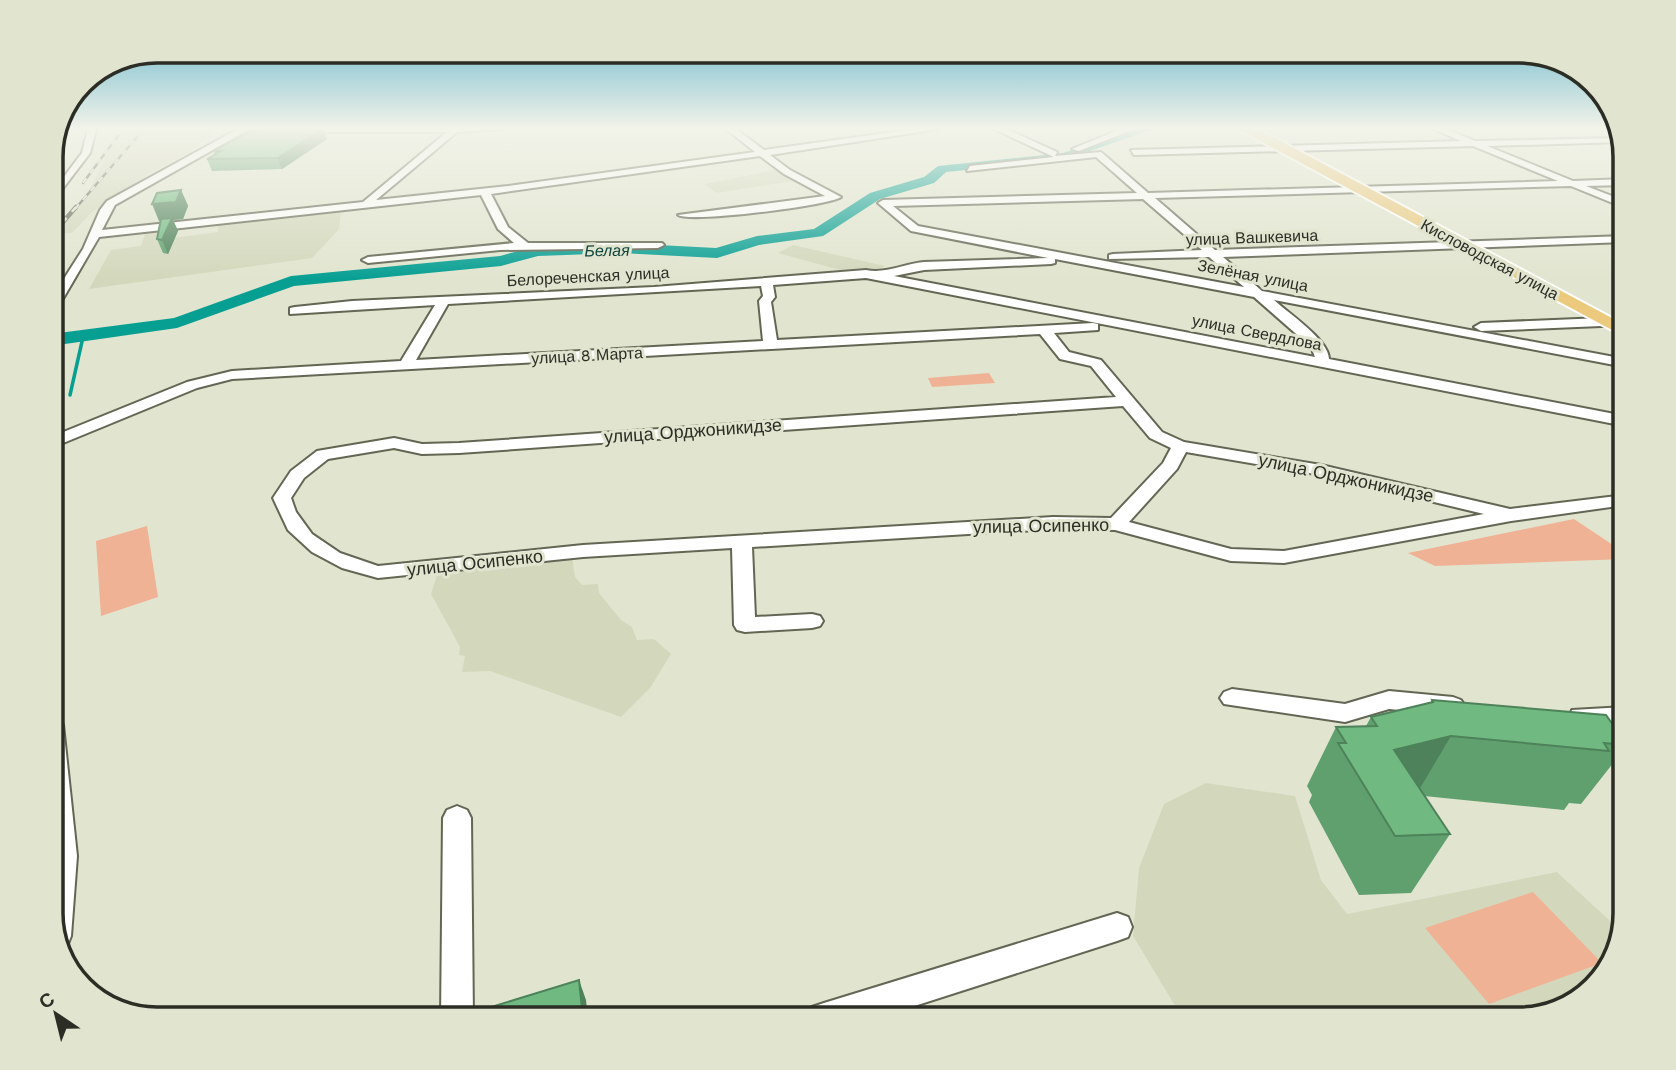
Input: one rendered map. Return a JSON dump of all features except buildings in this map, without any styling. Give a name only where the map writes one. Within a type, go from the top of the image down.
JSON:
[{"type":"main road","name":"Кисловодская улица","points":[[1343,179],[1613,326]]},
{"type":"street","points":[[63,289],[96,234],[105,210],[122,195],[151,179]]},
{"type":"street","points":[[365,205],[396,179]]},
{"type":"street","points":[[96,234],[582,179]]},
{"type":"street","points":[[683,215],[711,215],[836,197],[800,179]]},
{"type":"street","points":[[1126,179],[1316,344],[1322,353],[1322,363]]},
{"type":"street","points":[[1561,179],[1613,200]]},
{"type":"street","points":[[1146,196],[1613,182]]},
{"type":"street","points":[[485,192],[503,229],[524,246]]},
{"type":"street","name":"Зелёная улица","points":[[1146,196],[883,203],[915,229],[1613,361]]},
{"type":"street","name":"улица Вашкевича","points":[[882,277],[904,268],[924,266],[1613,239]]},
{"type":"street","points":[[368,260],[524,246],[658,245]]},
{"type":"street","name":"Белореченская улица","points":[[295,311],[444,300],[768,283],[835,276],[882,277]]},
{"type":"street","name":"улица Свердлова","points":[[882,277],[1613,419]]},
{"type":"street","points":[[768,283],[769,297],[765,301],[771,344]]},
{"type":"street","points":[[407,364],[444,300]]},
{"type":"street","points":[[1448,328],[1613,322]]},
{"type":"street","name":"улица 8 Марта","points":[[63,438],[192,385],[232,375],[1044,329],[1136,327]]},
{"type":"street","points":[[1044,329],[1065,356],[1078,356],[1098,365],[1156,435],[1180,446],[1171,465],[1116,524]]},
{"type":"street","name":"улица Орджоникидзе","points":[[282,498],[297,475],[323,455],[394,443],[422,449],[459,449],[1126,401]]},
{"type":"street","name":"улица Орджоникидзе","points":[[1180,446],[1321,470],[1511,515]]},
{"type":"street","name":"улица Осипенко","points":[[282,498],[283,506],[300,534],[349,565],[379,572],[583,551],[1053,523],[1116,524],[1231,555],[1284,557],[1511,515],[1613,502]]},
{"type":"street","points":[[742,541],[745,625],[812,621]]},
{"type":"street","points":[[1232,698],[1345,713],[1389,700],[1483,708]]},
{"type":"street","points":[[1552,714],[1613,716]]},
{"type":"street","points":[[457,818],[457,1007]]},
{"type":"street","points":[[862,1007],[1117,927]]},
{"type":"shaded area","points":[[95,179],[141,179],[92,212],[72,233],[63,234],[63,226],[85,199]]},
{"type":"shaded area","points":[[730,179],[793,181],[716,193],[705,184]]},
{"type":"shaded area","points":[[341,211],[339,229],[312,258],[89,289],[111,250],[141,246],[145,234],[165,232],[165,239],[218,232],[218,225]]},
{"type":"shaded area","points":[[793,245],[885,266],[872,273],[851,273],[778,253]]},
{"type":"shaded area","points":[[989,373],[995,383],[932,387],[928,378]]},
{"type":"shaded area","points":[[1574,519],[1613,545],[1613,559],[1435,566],[1408,553]]},
{"type":"shaded area","points":[[147,526],[158,597],[101,616],[96,541]]},
{"type":"shaded area","points":[[572,556],[575,577],[582,585],[598,584],[599,593],[621,620],[632,627],[637,640],[654,639],[671,654],[650,688],[621,717],[490,671],[462,672],[465,656],[459,655],[460,647],[431,594],[438,572]]},
{"type":"shaded area","points":[[1206,783],[1295,796],[1321,880],[1347,914],[1557,872],[1612,923],[1608,943],[1597,965],[1581,984],[1560,997],[1537,1005],[1176,1007],[1133,936],[1139,868],[1164,804]]},
{"type":"shaded area","points":[[1533,892],[1599,960],[1597,965],[1489,1004],[1425,928]]},
{"type":"waterway","name":"Белая","points":[[63,338],[177,323],[291,281],[501,261],[537,251],[620,248],[717,253],[757,241],[818,233],[875,196],[930,179]]},
{"type":"waterway","points":[[70,395],[83,337]]},
{"type":"railway","points":[[83,183],[86,179]]},
{"type":"railway","points":[[75,209],[101,179]]},
{"type":"railway","points":[[63,222],[76,207]]}]
